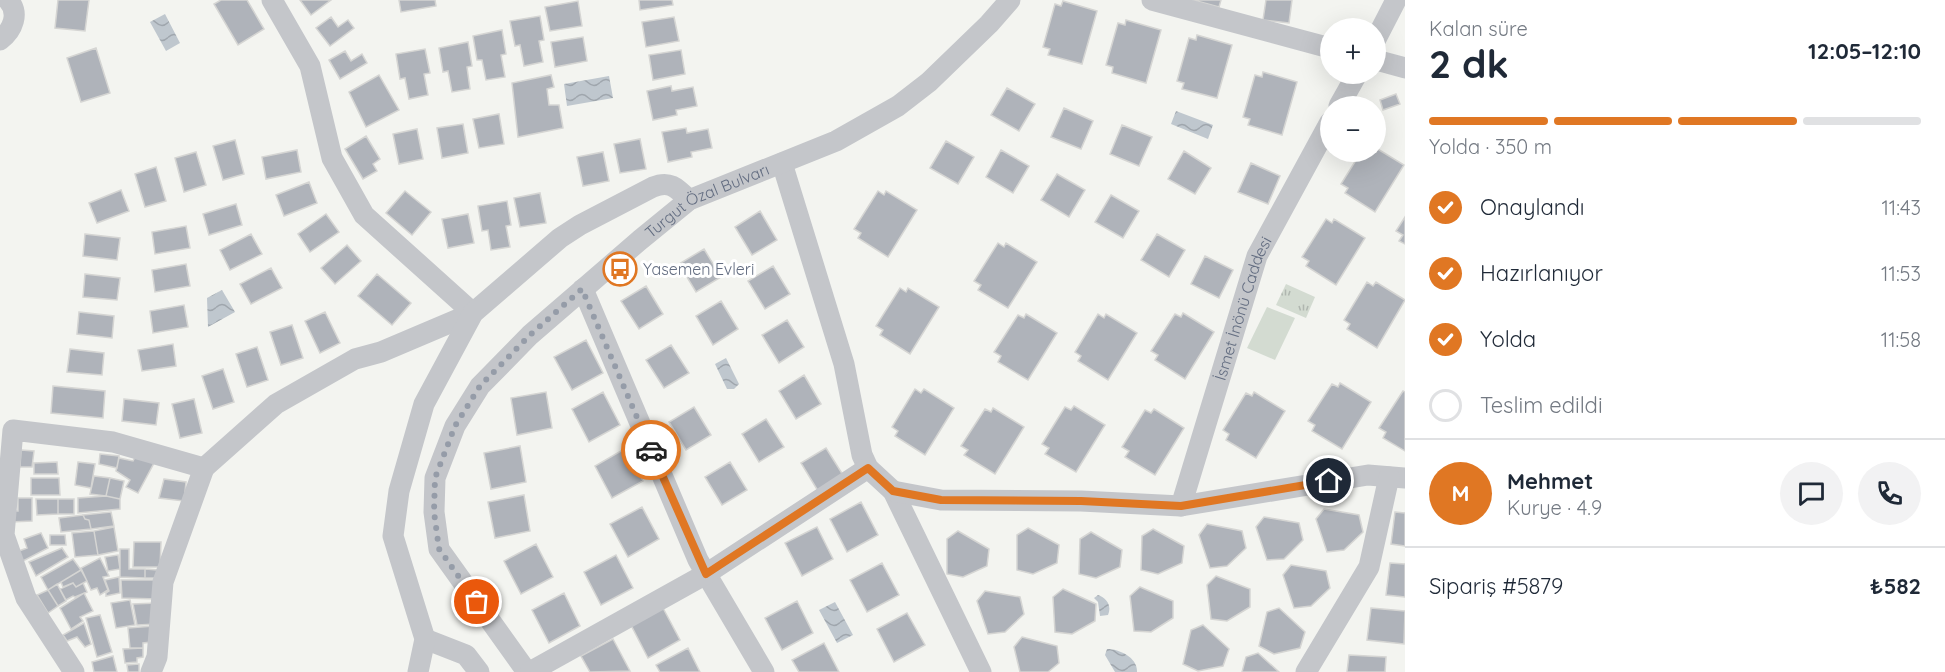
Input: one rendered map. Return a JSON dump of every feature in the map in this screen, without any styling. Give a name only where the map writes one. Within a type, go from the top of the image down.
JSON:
[{"type":"street","points":[[272,0],[310,66],[332,158],[364,215],[473,313]]},
{"type":"street","name":"Turgut Özal Bulvarı","points":[[529,672],[439,549],[434,512],[435,478],[455,426],[480,386],[530,335],[689,200],[836,141],[898,106],[929,82],[989,24],[1010,0]]},
{"type":"street","points":[[1152,0],[1320,45]]},
{"type":"street","points":[[1386,20],[1396,0]]},
{"type":"street","points":[[0,40],[12,28],[14,20],[11,2]]},
{"type":"street","points":[[1386,63],[1405,68]]},
{"type":"street","name":"İsmet İnönü Caddesi","points":[[1181,506],[1257,256],[1320,140]]},
{"type":"street","points":[[782,163],[844,364],[862,455],[868,468],[893,491],[981,672]]},
{"type":"street","points":[[151,672],[157,657],[163,582],[204,468],[276,404],[355,359],[381,352],[473,313],[560,238],[653,187],[663,183],[673,185],[689,200]]},
{"type":"street","points":[[582,289],[706,574],[764,672]]},
{"type":"street","points":[[418,672],[425,639],[393,536],[399,490],[424,404],[473,313]]},
{"type":"street","points":[[74,672],[26,598],[4,535],[12,430],[113,442],[204,468]]},
{"type":"street","points":[[529,672],[706,574],[868,468]]},
{"type":"street","points":[[893,491],[941,500],[1081,501],[1181,506],[1368,475],[1397,478],[1369,567],[1306,672]]},
{"type":"street","points":[[425,639],[466,655],[478,672]]},
{"type":"green space","points":[[1286,284],[1315,297],[1306,318],[1276,305]]},
{"type":"green space","points":[[1267,307],[1295,318],[1275,360],[1247,348]]},
{"type":"water","points":[[165,14],[180,43],[166,51],[150,22]]},
{"type":"water","points":[[609,76],[613,98],[567,106],[564,84]]},
{"type":"water","points":[[1176,111],[1213,125],[1208,139],[1171,124]]},
{"type":"water","points":[[222,290],[235,312],[208,327],[207,298]]},
{"type":"water","points":[[726,358],[739,384],[734,389],[727,389],[715,364]]},
{"type":"water","points":[[1098,595],[1108,603],[1108,615],[1100,616],[1098,602],[1094,598]]},
{"type":"water","points":[[835,602],[853,635],[837,643],[819,610]]},
{"type":"water","points":[[1107,649],[1127,655],[1135,662],[1137,672],[1115,672],[1105,655]]},
{"type":"building","points":[[58,0],[89,0],[85,31],[55,28]]},
{"type":"building","points":[[221,0],[247,0],[264,29],[238,45],[214,4]]},
{"type":"building","points":[[300,0],[331,0],[311,15]]},
{"type":"building","points":[[399,0],[435,0],[436,6],[401,12]]},
{"type":"building","points":[[639,0],[672,0],[673,5],[640,10]]},
{"type":"building","points":[[1193,0],[1221,0],[1219,7]]},
{"type":"building","points":[[1266,0],[1292,0],[1289,23],[1263,20]]},
{"type":"building","points":[[578,1],[582,26],[550,31],[545,7]]},
{"type":"building","points":[[1063,1],[1097,11],[1082,64],[1048,55],[1050,49],[1043,47],[1055,4],[1061,6]]},
{"type":"building","points":[[540,16],[544,40],[539,41],[543,62],[524,66],[520,45],[515,46],[510,21]]},
{"type":"building","points":[[331,17],[338,27],[348,20],[354,28],[330,46],[316,28]]},
{"type":"building","points":[[674,17],[679,41],[646,47],[642,22]]},
{"type":"building","points":[[1126,20],[1161,30],[1146,83],[1112,73],[1113,67],[1106,65],[1118,23],[1125,25]]},
{"type":"building","points":[[502,30],[506,54],[501,55],[505,77],[486,80],[482,60],[477,60],[473,36]]},
{"type":"building","points":[[1197,35],[1232,45],[1217,98],[1182,89],[1184,83],[1177,81],[1189,38],[1196,40]]},
{"type":"building","points":[[583,37],[587,61],[555,67],[551,42]]},
{"type":"building","points":[[468,42],[472,66],[467,67],[470,89],[452,92],[448,71],[443,72],[439,48]]},
{"type":"building","points":[[96,48],[110,93],[81,102],[67,58]]},
{"type":"building","points":[[425,49],[430,73],[424,74],[428,95],[409,99],[405,78],[400,79],[396,54]]},
{"type":"building","points":[[681,50],[685,74],[653,80],[649,55]]},
{"type":"building","points":[[345,51],[351,61],[362,54],[367,63],[340,79],[329,60]]},
{"type":"building","points":[[1263,72],[1297,82],[1282,135],[1248,125],[1250,119],[1243,117],[1255,75],[1262,77]]},
{"type":"building","points":[[379,75],[399,110],[366,127],[349,92]]},
{"type":"building","points":[[551,75],[554,87],[547,89],[549,105],[559,105],[563,128],[518,137],[512,83]]},
{"type":"building","points":[[671,86],[672,91],[693,87],[697,106],[676,110],[677,115],[653,120],[647,91]]},
{"type":"building","points":[[1007,88],[1035,104],[1019,131],[991,115]]},
{"type":"building","points":[[1396,94],[1400,104],[1386,109],[1386,98]]},
{"type":"building","points":[[1064,108],[1093,121],[1081,149],[1051,137]]},
{"type":"building","points":[[499,114],[504,144],[479,148],[473,119]]},
{"type":"building","points":[[463,124],[468,153],[442,158],[437,128]]},
{"type":"building","points":[[1122,125],[1152,137],[1139,166],[1110,154]]},
{"type":"building","points":[[686,128],[687,133],[708,129],[712,148],[691,152],[692,157],[668,162],[662,132]]},
{"type":"building","points":[[417,129],[423,159],[399,164],[393,134]]},
{"type":"building","points":[[366,136],[380,159],[373,164],[377,171],[363,179],[345,149]]},
{"type":"building","points":[[640,139],[646,169],[620,173],[614,144]]},
{"type":"building","points":[[235,140],[244,174],[223,180],[213,146]]},
{"type":"building","points":[[946,141],[974,157],[958,184],[930,168]]},
{"type":"building","points":[[297,150],[301,172],[266,179],[262,157]]},
{"type":"building","points":[[1001,150],[1029,166],[1013,193],[986,177]]},
{"type":"building","points":[[1184,151],[1211,168],[1195,194],[1168,179]]},
{"type":"building","points":[[196,152],[206,185],[184,192],[175,158]]},
{"type":"building","points":[[603,152],[609,181],[583,186],[577,157]]},
{"type":"building","points":[[1386,154],[1404,165],[1375,212],[1345,193],[1348,188],[1341,184],[1355,162],[1386,162]]},
{"type":"building","points":[[1251,163],[1280,176],[1268,204],[1238,192]]},
{"type":"building","points":[[156,167],[166,201],[145,207],[135,174]]},
{"type":"building","points":[[1057,174],[1085,190],[1069,217],[1041,200]]},
{"type":"building","points":[[309,182],[317,203],[284,216],[276,195]]},
{"type":"building","points":[[121,190],[129,211],[97,223],[89,203]]},
{"type":"building","points":[[405,191],[431,212],[412,235],[386,213]]},
{"type":"building","points":[[878,191],[884,195],[886,191],[917,210],[888,257],[858,238],[861,233],[854,229]]},
{"type":"building","points":[[540,193],[546,223],[520,227],[514,198]]},
{"type":"building","points":[[1111,195],[1139,211],[1123,238],[1095,222]]},
{"type":"building","points":[[507,201],[511,225],[506,226],[510,247],[491,250],[488,230],[482,231],[478,206]]},
{"type":"building","points":[[236,204],[242,225],[209,235],[203,214]]},
{"type":"building","points":[[760,211],[777,240],[752,255],[735,227]]},
{"type":"building","points":[[326,214],[339,232],[310,252],[298,234]]},
{"type":"building","points":[[468,214],[474,243],[448,248],[442,219]]},
{"type":"building","points":[[1405,217],[1405,244],[1399,241],[1403,235],[1396,231]]},
{"type":"building","points":[[1326,219],[1332,223],[1334,219],[1365,238],[1336,285],[1306,266],[1309,261],[1302,257]]},
{"type":"building","points":[[186,226],[190,248],[155,254],[152,232]]},
{"type":"building","points":[[85,234],[120,238],[117,260],[83,256]]},
{"type":"building","points":[[251,234],[262,254],[230,270],[220,250]]},
{"type":"building","points":[[1157,234],[1185,250],[1169,277],[1141,260]]},
{"type":"building","points":[[998,243],[1004,247],[1006,243],[1037,262],[1008,308],[978,290],[981,285],[974,281]]},
{"type":"building","points":[[347,245],[361,261],[335,284],[321,268]]},
{"type":"building","points":[[704,249],[721,277],[696,292],[679,264]]},
{"type":"building","points":[[1205,256],[1233,270],[1219,298],[1191,284]]},
{"type":"building","points":[[186,264],[190,286],[155,292],[152,270]]},
{"type":"building","points":[[773,266],[790,294],[765,309],[748,281]]},
{"type":"building","points":[[271,268],[282,288],[251,304],[240,284]]},
{"type":"building","points":[[85,274],[120,278],[117,300],[83,297]]},
{"type":"building","points":[[377,274],[411,303],[392,325],[358,296]]},
{"type":"building","points":[[1367,282],[1373,286],[1376,282],[1405,300],[1377,348],[1347,329],[1350,324],[1344,320]]},
{"type":"building","points":[[646,286],[663,314],[639,329],[621,301]]},
{"type":"building","points":[[900,288],[906,292],[908,288],[939,307],[910,354],[880,335],[883,330],[876,326]]},
{"type":"building","points":[[721,301],[738,329],[713,345],[696,316]]},
{"type":"building","points":[[184,305],[188,327],[153,333],[150,311]]},
{"type":"building","points":[[79,312],[114,316],[112,338],[77,334]]},
{"type":"building","points":[[325,312],[340,343],[320,353],[305,321]]},
{"type":"building","points":[[1183,313],[1214,332],[1185,379],[1155,360],[1158,355],[1151,351],[1175,314],[1181,317]]},
{"type":"building","points":[[1026,314],[1057,333],[1028,380],[998,362],[1001,356],[994,352],[1018,315],[1024,318]]},
{"type":"building","points":[[1098,314],[1104,318],[1106,314],[1137,333],[1108,380],[1078,361],[1081,356],[1075,352]]},
{"type":"building","points":[[787,320],[804,347],[779,363],[762,335]]},
{"type":"building","points":[[292,325],[303,358],[281,365],[270,332]]},
{"type":"building","points":[[586,340],[603,373],[572,390],[554,357]]},
{"type":"building","points":[[173,344],[176,366],[142,371],[138,350]]},
{"type":"building","points":[[671,345],[689,373],[664,388],[646,360]]},
{"type":"building","points":[[257,347],[268,380],[247,387],[236,354]]},
{"type":"building","points":[[70,349],[104,353],[102,375],[67,372]]},
{"type":"building","points":[[223,369],[234,402],[213,409],[202,376]]},
{"type":"building","points":[[804,375],[821,404],[796,419],[779,391]]},
{"type":"building","points":[[1340,383],[1371,402],[1342,449],[1312,431],[1315,425],[1308,421],[1332,384],[1338,387]]},
{"type":"building","points":[[53,386],[105,391],[103,418],[51,413]]},
{"type":"building","points":[[915,389],[921,393],[924,389],[954,408],[925,455],[895,436],[898,431],[892,427]]},
{"type":"building","points":[[1403,391],[1405,392],[1405,451],[1383,438],[1386,432],[1379,428]]},
{"type":"building","points":[[546,392],[552,428],[517,435],[511,398]]},
{"type":"building","points":[[603,392],[620,425],[589,442],[572,409]]},
{"type":"building","points":[[1254,392],[1285,411],[1256,458],[1226,440],[1229,434],[1223,430],[1246,393],[1252,396]]},
{"type":"building","points":[[124,399],[159,403],[156,425],[122,421]]},
{"type":"building","points":[[194,399],[202,433],[180,438],[172,404]]},
{"type":"building","points":[[1074,406],[1105,425],[1076,472],[1045,454],[1049,448],[1042,444],[1065,407],[1071,410]]},
{"type":"building","points":[[694,407],[711,435],[686,450],[669,422]]},
{"type":"building","points":[[993,408],[1024,427],[995,474],[964,455],[968,450],[961,446],[985,409],[991,412]]},
{"type":"building","points":[[1154,409],[1184,428],[1155,475],[1125,457],[1129,451],[1122,447],[1145,410],[1151,413]]},
{"type":"building","points":[[766,419],[784,447],[759,462],[742,434]]},
{"type":"building","points":[[520,446],[526,482],[491,489],[484,453]]},
{"type":"building","points":[[626,448],[643,481],[612,498],[595,466]]},
{"type":"building","points":[[826,448],[843,475],[818,491],[801,463]]},
{"type":"building","points":[[21,450],[34,451],[32,467],[20,467]]},
{"type":"building","points":[[100,454],[119,456],[117,468],[99,464]]},
{"type":"building","points":[[136,455],[154,463],[138,493],[126,487],[130,480],[116,471],[119,458],[133,461]]},
{"type":"building","points":[[57,462],[58,474],[34,474],[34,463]]},
{"type":"building","points":[[78,462],[95,464],[91,488],[75,485]]},
{"type":"building","points":[[730,462],[747,490],[722,505],[705,477]]},
{"type":"building","points":[[94,476],[110,478],[106,496],[90,494]]},
{"type":"building","points":[[31,478],[59,478],[60,495],[31,495]]},
{"type":"building","points":[[110,478],[124,481],[120,499],[106,496]]},
{"type":"building","points":[[164,479],[186,482],[184,501],[159,498]]},
{"type":"building","points":[[524,495],[530,531],[495,538],[488,502]]},
{"type":"building","points":[[106,496],[120,499],[120,509],[78,513],[78,498]]},
{"type":"building","points":[[18,498],[32,498],[32,521],[11,522],[11,511],[18,511]]},
{"type":"building","points":[[36,499],[58,499],[58,514],[37,515]]},
{"type":"building","points":[[58,499],[74,499],[74,514],[58,514]]},
{"type":"building","points":[[861,502],[878,535],[847,552],[830,519]]},
{"type":"building","points":[[642,507],[659,539],[628,557],[610,524]]},
{"type":"building","points":[[1324,509],[1359,515],[1363,532],[1344,550],[1327,552],[1316,519]]},
{"type":"building","points":[[111,512],[114,526],[91,529],[89,520],[83,515]]},
{"type":"building","points":[[1395,512],[1405,513],[1405,546],[1391,544]]},
{"type":"building","points":[[83,515],[89,520],[91,529],[61,532],[59,518]]},
{"type":"building","points":[[1264,517],[1299,523],[1303,540],[1284,559],[1267,560],[1256,527]]},
{"type":"building","points":[[1207,524],[1242,531],[1246,548],[1227,566],[1210,568],[1199,535]]},
{"type":"building","points":[[114,527],[118,551],[98,555],[94,531]]},
{"type":"building","points":[[817,527],[833,559],[802,576],[785,543]]},
{"type":"building","points":[[1028,528],[1059,545],[1057,563],[1033,574],[1017,570],[1017,535]]},
{"type":"building","points":[[1153,529],[1184,546],[1182,563],[1158,574],[1141,570],[1142,536]]},
{"type":"building","points":[[94,531],[98,555],[75,557],[72,533]]},
{"type":"building","points":[[958,531],[989,549],[987,566],[963,577],[947,574],[947,539]]},
{"type":"building","points":[[1091,532],[1122,550],[1120,567],[1096,578],[1079,574],[1080,539]]},
{"type":"building","points":[[41,533],[48,548],[23,561],[19,551],[27,548],[24,539]]},
{"type":"building","points":[[50,535],[65,535],[66,545],[50,545]]},
{"type":"building","points":[[134,542],[161,542],[160,567],[133,567]]},
{"type":"building","points":[[536,544],[553,577],[521,594],[504,561]]},
{"type":"building","points":[[62,548],[68,557],[36,576],[29,562]]},
{"type":"building","points":[[120,549],[129,549],[129,569],[145,569],[145,578],[120,577]]},
{"type":"building","points":[[118,555],[120,569],[108,571],[105,557]]},
{"type":"building","points":[[616,555],[633,588],[601,605],[584,572]]},
{"type":"building","points":[[100,558],[109,576],[103,577],[108,590],[100,595],[97,588],[91,590],[81,568]]},
{"type":"building","points":[[73,559],[81,570],[48,590],[41,577]]},
{"type":"building","points":[[882,563],[899,595],[867,612],[850,580]]},
{"type":"building","points":[[1390,563],[1405,564],[1405,597],[1386,595]]},
{"type":"building","points":[[1291,565],[1326,571],[1330,588],[1311,606],[1294,608],[1283,575]]},
{"type":"building","points":[[145,569],[158,570],[159,578],[145,578]]},
{"type":"building","points":[[81,570],[87,581],[76,587],[73,583],[63,587],[61,582]]},
{"type":"building","points":[[1216,576],[1250,589],[1250,607],[1227,621],[1211,619],[1207,585]]},
{"type":"building","points":[[119,577],[120,593],[106,596],[109,591],[105,580]]},
{"type":"building","points":[[121,580],[158,580],[158,599],[122,598]]},
{"type":"building","points":[[73,583],[76,587],[83,583],[87,592],[66,600],[60,589]]},
{"type":"building","points":[[57,584],[66,601],[58,606],[48,590]]},
{"type":"building","points":[[1140,587],[1173,601],[1173,618],[1151,632],[1134,631],[1130,596]]},
{"type":"building","points":[[1063,589],[1096,604],[1095,621],[1072,634],[1055,632],[1053,597]]},
{"type":"building","points":[[48,590],[58,606],[48,613],[37,595]]},
{"type":"building","points":[[985,591],[1020,597],[1024,614],[1005,632],[988,634],[977,601]]},
{"type":"building","points":[[84,593],[93,611],[80,617],[83,621],[71,629],[60,608]]},
{"type":"building","points":[[564,593],[580,626],[549,643],[532,610]]},
{"type":"building","points":[[130,600],[135,625],[116,628],[111,603]]},
{"type":"building","points":[[797,601],[813,633],[782,650],[765,618]]},
{"type":"building","points":[[157,603],[158,624],[137,625],[133,604]]},
{"type":"building","points":[[663,608],[680,640],[648,658],[631,625]]},
{"type":"building","points":[[1279,608],[1305,632],[1300,648],[1274,654],[1259,646],[1267,612]]},
{"type":"building","points":[[1371,608],[1405,611],[1404,644],[1367,640]]},
{"type":"building","points":[[907,613],[925,645],[894,662],[877,629]]},
{"type":"building","points":[[100,615],[112,652],[97,657],[86,618]]},
{"type":"building","points":[[84,623],[91,644],[85,647],[77,637],[67,641],[63,635]]},
{"type":"building","points":[[1203,625],[1229,649],[1223,666],[1198,671],[1183,664],[1191,630]]},
{"type":"building","points":[[154,626],[152,642],[143,643],[143,648],[130,648],[128,628]]},
{"type":"building","points":[[1022,637],[1057,646],[1059,663],[1048,672],[1020,672],[1014,647]]},
{"type":"building","points":[[613,639],[630,671],[590,672],[581,656]]},
{"type":"building","points":[[824,643],[839,672],[799,672],[792,660]]},
{"type":"building","points":[[143,648],[143,657],[137,658],[137,662],[125,663],[123,649]]},
{"type":"building","points":[[688,648],[700,672],[660,672],[656,665]]},
{"type":"building","points":[[1258,653],[1279,672],[1242,672],[1246,657]]},
{"type":"building","points":[[1349,655],[1386,657],[1385,672],[1347,672]]},
{"type":"building","points":[[113,656],[117,672],[94,672],[92,662]]},
{"type":"building","points":[[139,664],[139,672],[128,672],[127,665]]},
{"type":"way so far","points":[[477,602],[439,549],[434,512],[435,478],[455,426],[480,386],[530,335],[582,289],[651,450]]},
{"type":"place","name":"Yasemen Evleri","points":[[620,269]]},
{"type":"route","points":[[651,450],[706,574],[868,468],[893,491],[941,500],[1081,501],[1181,506],[1329,481]]}]
